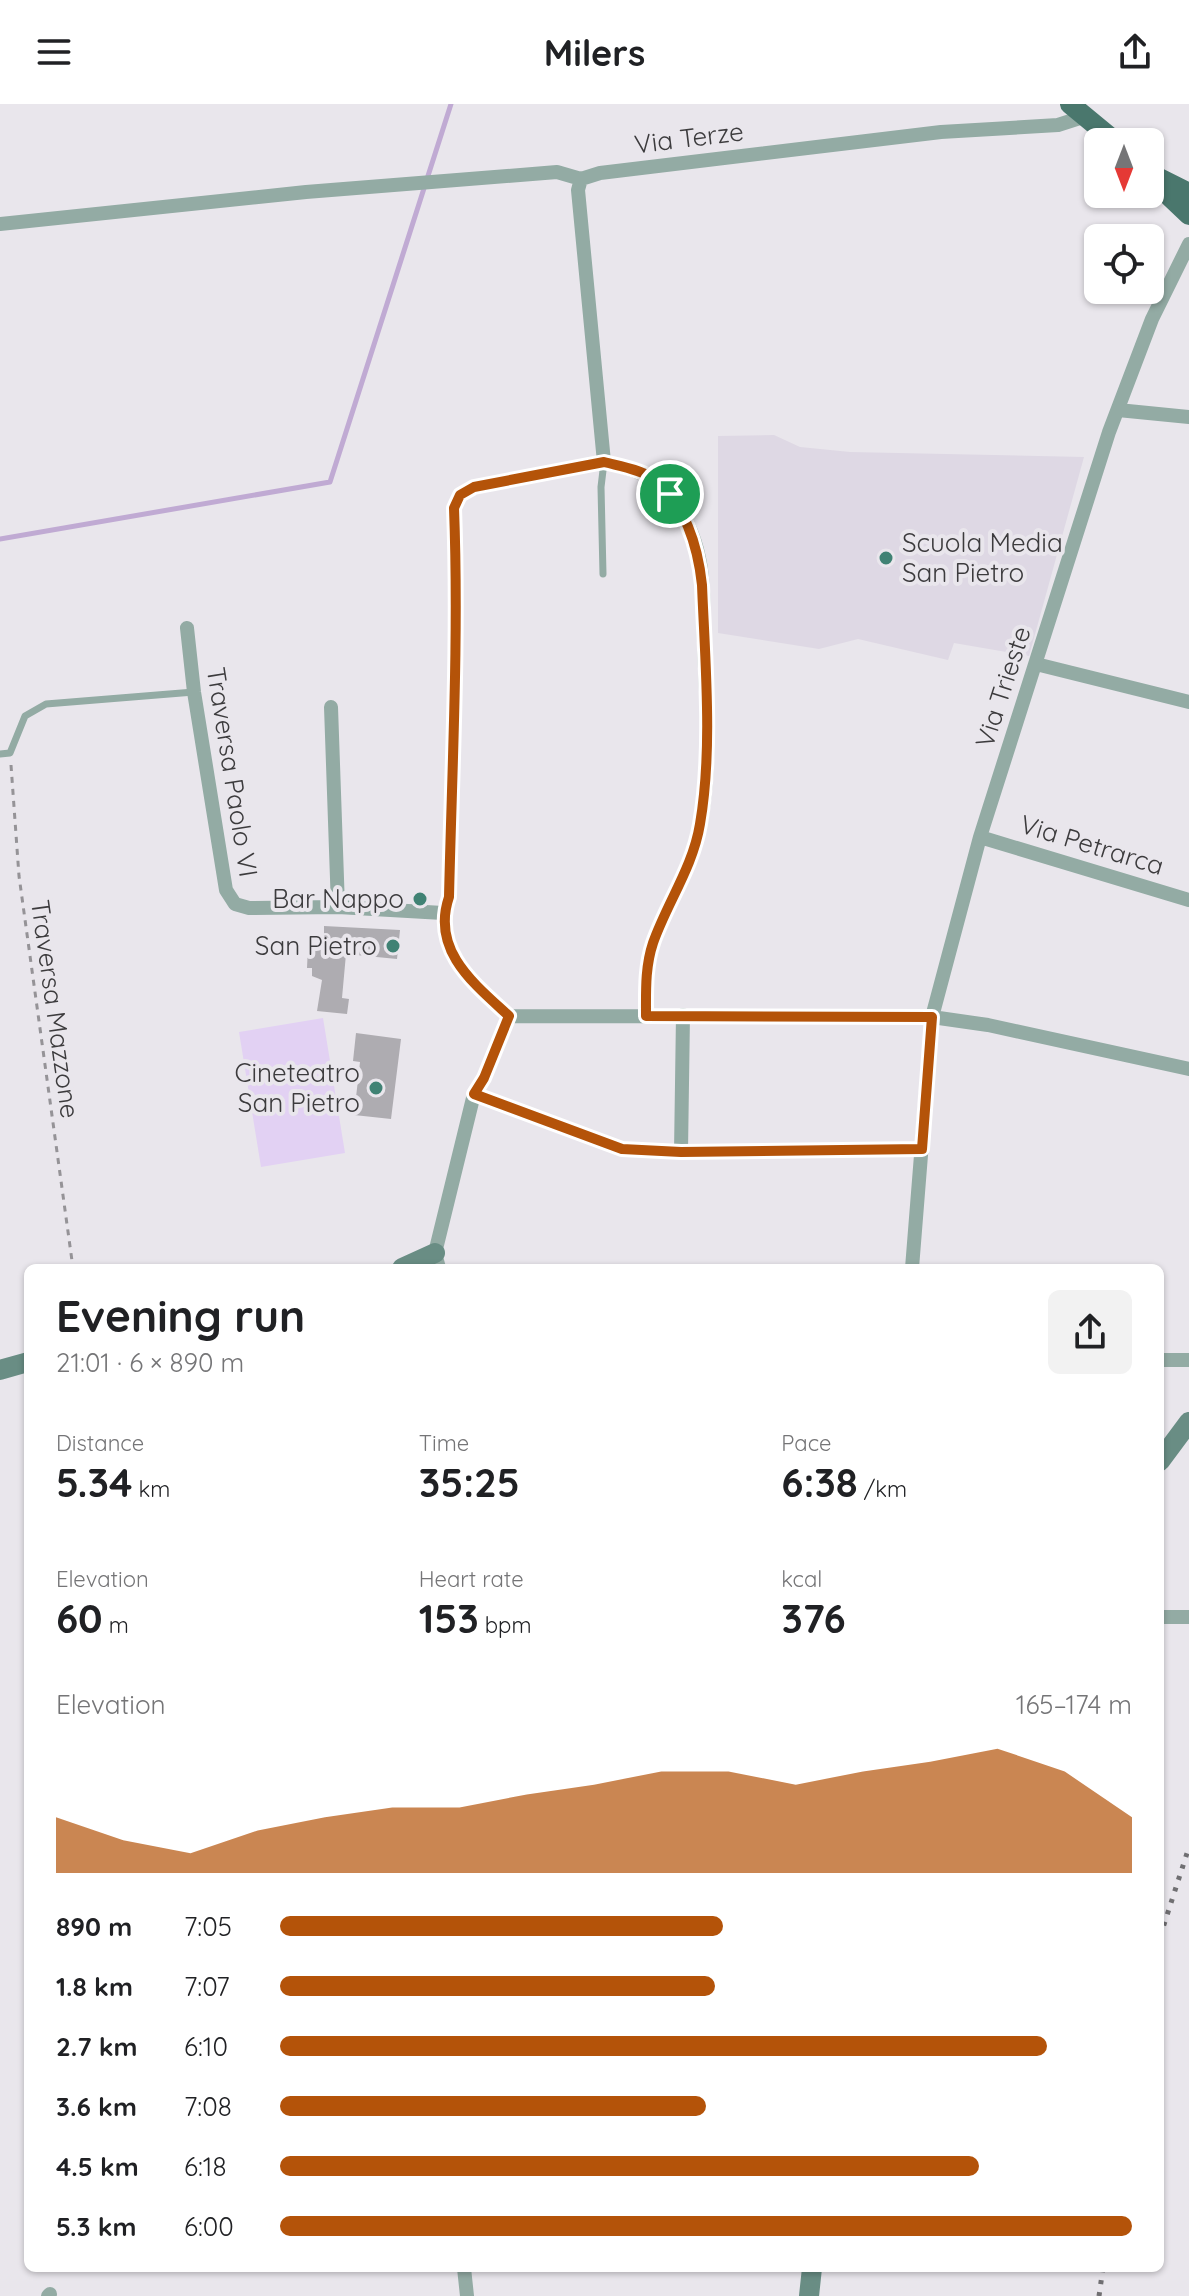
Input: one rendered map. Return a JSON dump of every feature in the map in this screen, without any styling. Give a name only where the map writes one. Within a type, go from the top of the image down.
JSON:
[{"type":"main road","points":[[1078,110],[1099,128]]},
{"type":"main road","points":[[1164,180],[1189,193]]},
{"type":"main road","points":[[1164,189],[1189,215]]},
{"type":"main road","points":[[0,1370],[24,1363]]},
{"type":"main road","points":[[1164,1456],[1189,1422]]},
{"type":"main road","points":[[809,2296],[812,2272]]},
{"type":"street","name":"Via Terze","points":[[581,179],[600,173],[941,132],[1058,125],[1078,110]]},
{"type":"street","points":[[0,224],[557,172],[581,179],[578,190],[604,462]]},
{"type":"street","name":"Via Trieste","points":[[912,1264],[932,1017],[980,837],[1118,410],[1152,319],[1189,244]]},
{"type":"street","points":[[1118,410],[1189,417]]},
{"type":"street","points":[[646,1016],[646,972],[653,944],[690,861],[700,826],[705,783],[699,558],[670,494],[650,477],[604,462],[474,487],[460,495],[454,508],[455,625],[449,897],[443,913],[444,933],[456,961],[509,1016],[932,1017],[988,1025],[1189,1069]]},
{"type":"street","name":"Traversa Paolo VI","points":[[187,628],[194,692],[229,897],[235,904],[249,908],[338,907],[443,913]]},
{"type":"street","points":[[1036,664],[1189,702]]},
{"type":"street","points":[[331,707],[338,907]]},
{"type":"street","name":"Via Petrarca","points":[[980,837],[1189,900]]},
{"type":"street","points":[[681,1152],[683,1015]]},
{"type":"street","points":[[437,1261],[474,1094],[484,1078],[509,1016]]},
{"type":"street","points":[[474,1094],[622,1149],[681,1152],[922,1149]]},
{"type":"street","points":[[1164,1360],[1189,1360]]},
{"type":"street","points":[[1164,1617],[1189,1617]]},
{"type":"street","points":[[464,2272],[467,2296]]},
{"type":"lane","points":[[603,574],[601,487],[604,462]]},
{"type":"lane","points":[[0,754],[10,753],[25,716],[46,704],[194,692]]},
{"type":"path","name":"Traversa Mazzone","points":[[10,753],[19,876],[72,1264]]},
{"type":"shaded area","name":"Scuola Media San Pietro","points":[[774,435],[800,447],[850,452],[1084,457],[1029,656],[954,643],[948,660],[858,639],[819,649],[718,633],[718,436]]},
{"type":"shaded area","points":[[323,1018],[345,1153],[261,1167],[239,1032]]},
{"type":"building","points":[[324,926],[400,930],[397,959],[346,954],[342,998],[349,999],[347,1014],[317,1011],[322,980],[312,976],[312,968],[307,968],[308,946],[324,946]]},
{"type":"building","name":"Cineteatro San Pietro","points":[[356,1033],[401,1039],[391,1119],[354,1115],[360,1062],[353,1061]]},
{"type":"waterway","points":[[0,539],[330,482],[451,104]]},
{"type":"railway","points":[[1164,1925],[1189,1847]]},
{"type":"railway","points":[[1099,2296],[1102,2272]]},
{"type":"place","name":"Scuola Media San Pietro","points":[[886,558]]},
{"type":"place","name":"Bar Nappo","points":[[420,899]]},
{"type":"place","name":"San Pietro","points":[[393,946]]},
{"type":"place","name":"Cineteatro San Pietro","points":[[376,1088]]},
{"type":"route","points":[[604,462],[650,477],[670,494],[682,514],[699,558],[705,685],[705,783],[700,826],[690,861],[653,944],[646,972],[646,1016],[932,1017],[922,1149],[681,1152],[622,1149],[474,1094],[484,1078],[509,1016],[456,961],[444,933],[443,913],[449,897],[455,639],[454,508],[460,495],[474,487],[604,462]]}]
